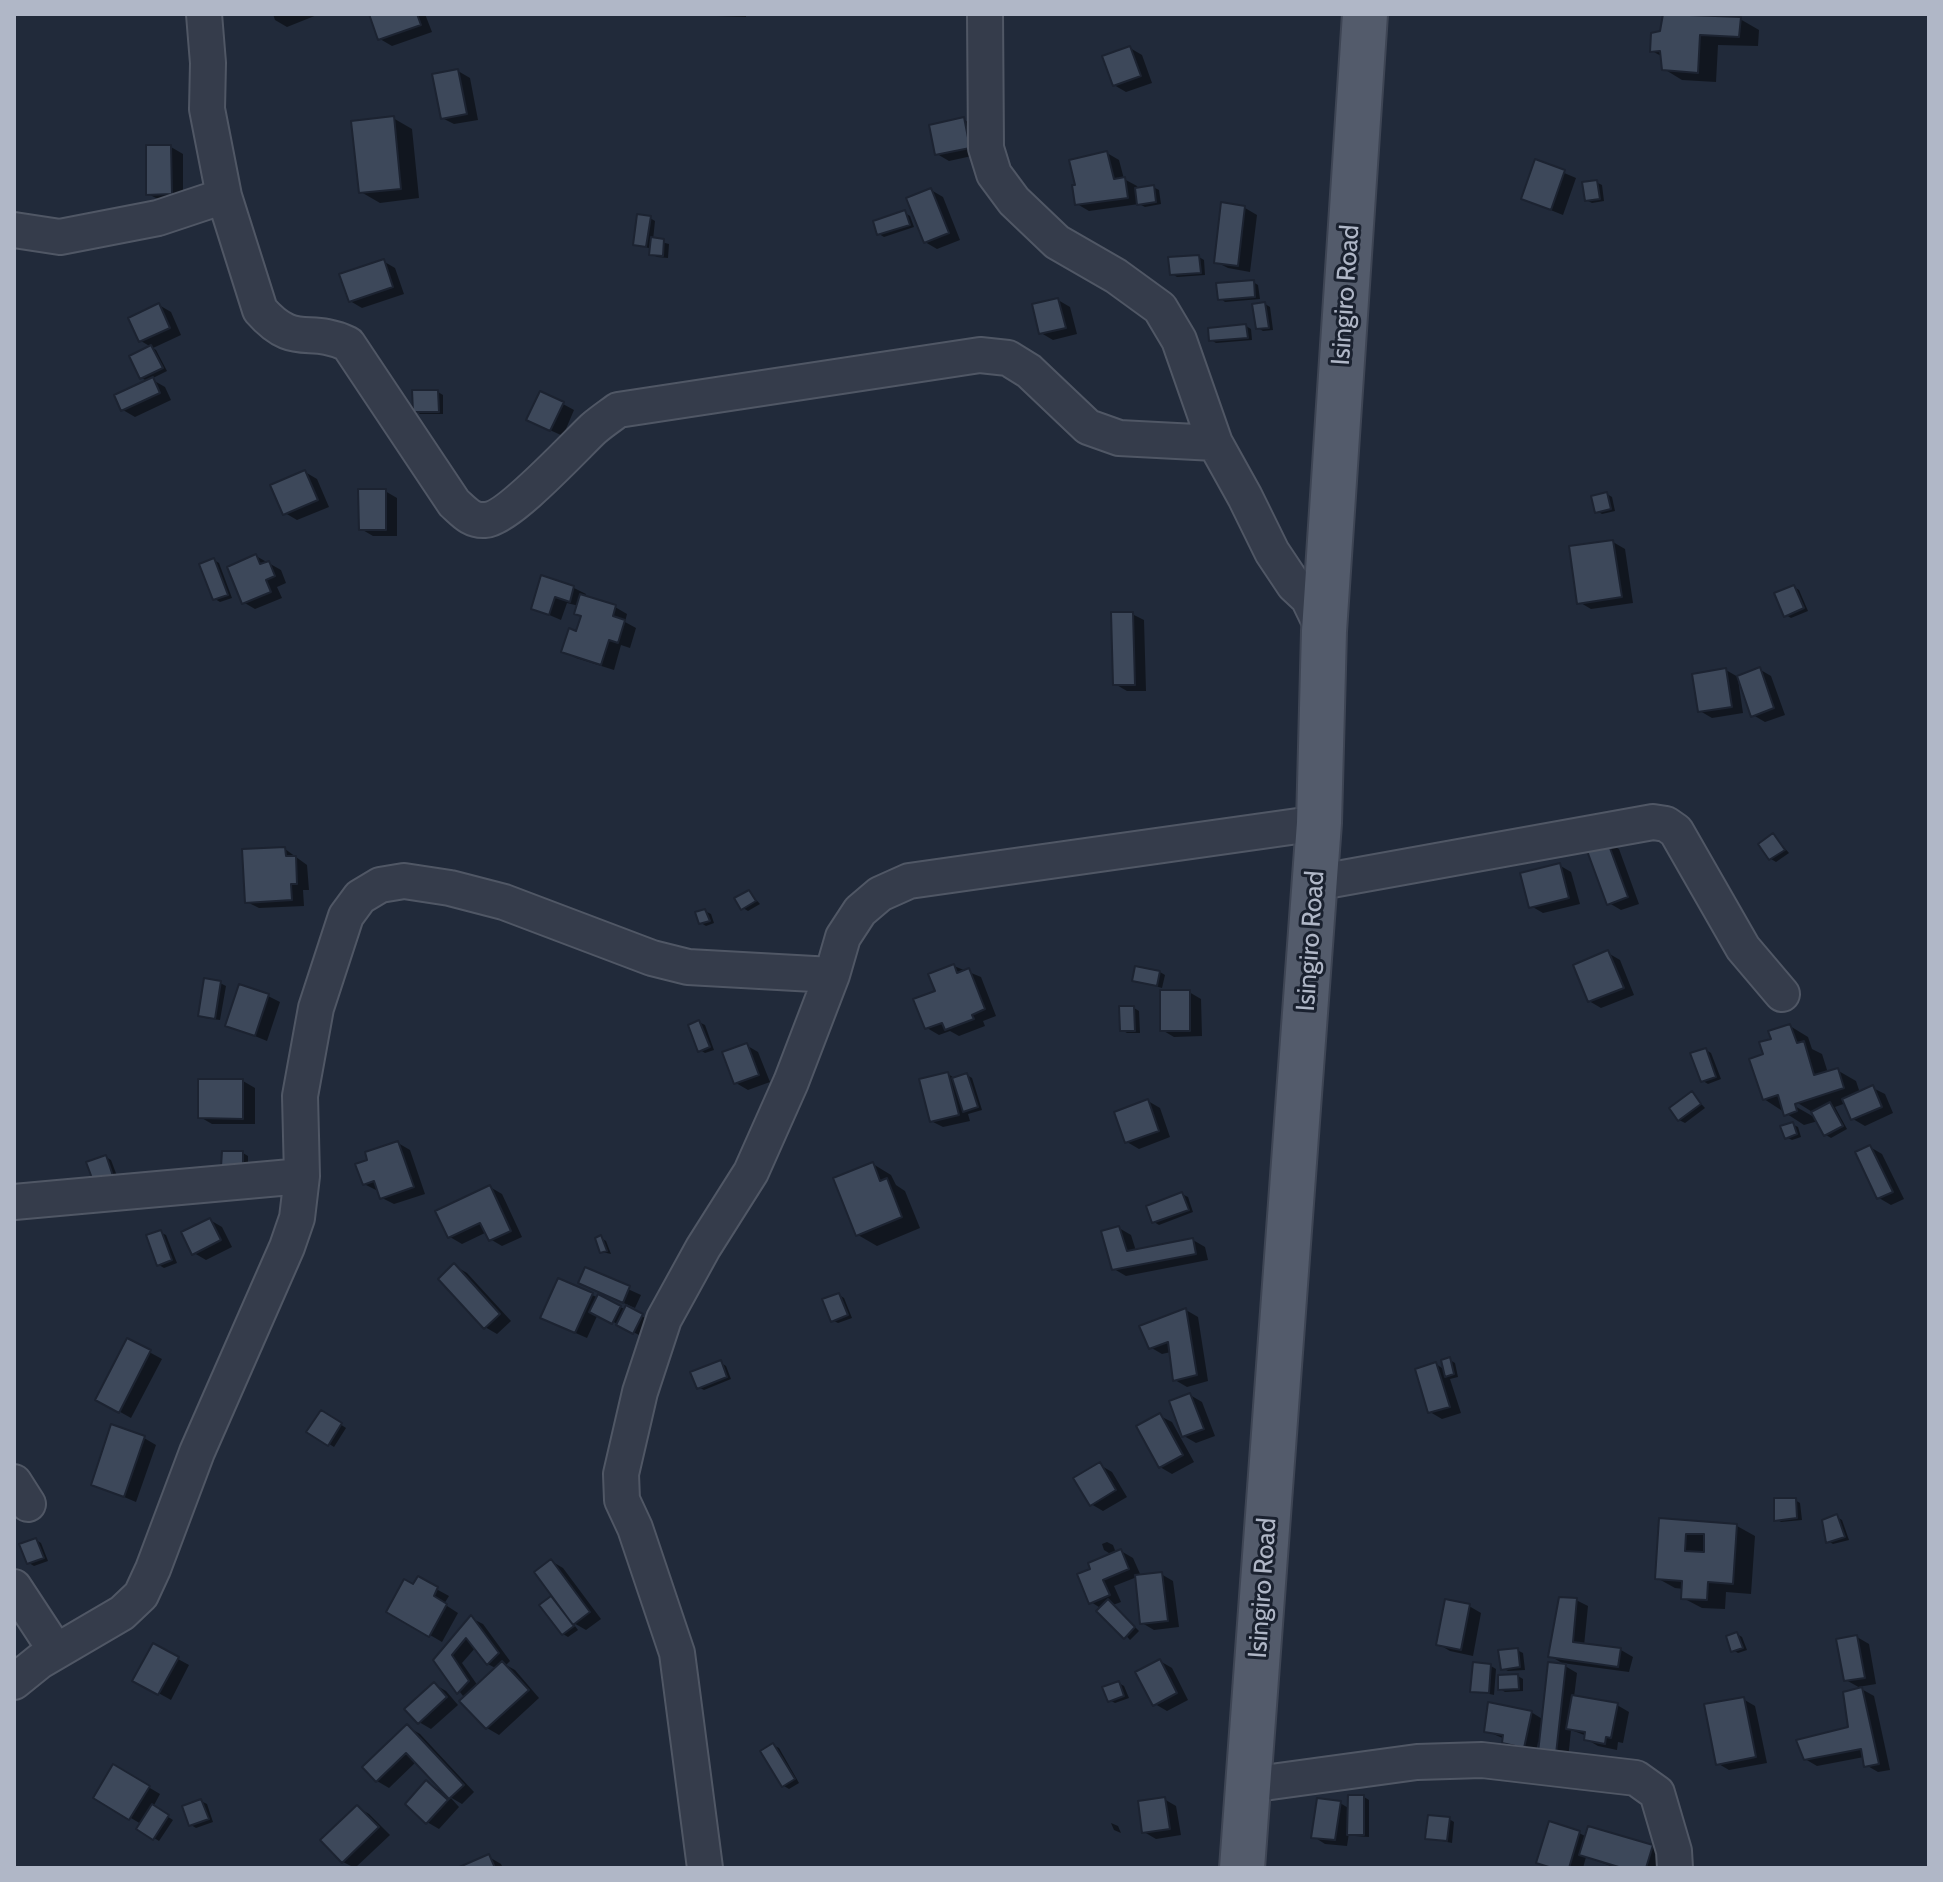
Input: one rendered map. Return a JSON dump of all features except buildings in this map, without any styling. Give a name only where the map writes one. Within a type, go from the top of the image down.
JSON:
[{"type":"main road","name":"Isingiro Road","points":[[1242,1868],[1319,823],[1324,631],[1357,17]]},
{"type":"street","points":[[204,14],[208,63],[207,109],[224,196],[260,310],[284,332],[299,336],[326,335],[348,344],[454,503],[470,518],[487,520],[502,513],[618,410],[980,355],[1008,358],[1029,371],[1088,427],[1119,438],[1215,443]]},
{"type":"street","points":[[985,14],[986,148],[994,174],[1014,201],[1057,242],[1116,276],[1160,308],[1179,340],[1215,443],[1272,552],[1294,585],[1308,598],[1324,631]]},
{"type":"street","points":[[14,230],[60,237],[158,218],[224,196]]},
{"type":"street","points":[[1315,883],[1653,822],[1666,824],[1676,831],[1743,948],[1782,994]]},
{"type":"street","points":[[705,1868],[677,1653],[635,1528],[622,1500],[621,1474],[640,1392],[664,1319],[703,1248],[751,1172],[791,1082],[832,975],[843,937],[860,911],[880,894],[909,881],[1319,823]]},
{"type":"street","points":[[14,1587],[31,1660],[122,1613],[141,1595],[197,1452],[297,1218],[302,1176],[300,1096],[316,1008],[346,916],[360,897],[380,885],[404,881],[450,888],[504,902],[652,958],[688,967],[832,975]]},
{"type":"street","points":[[14,1202],[302,1176]]},
{"type":"street","points":[[1249,1785],[1417,1762],[1469,1761],[1636,1778],[1657,1793],[1674,1851],[1675,1868]]}]
